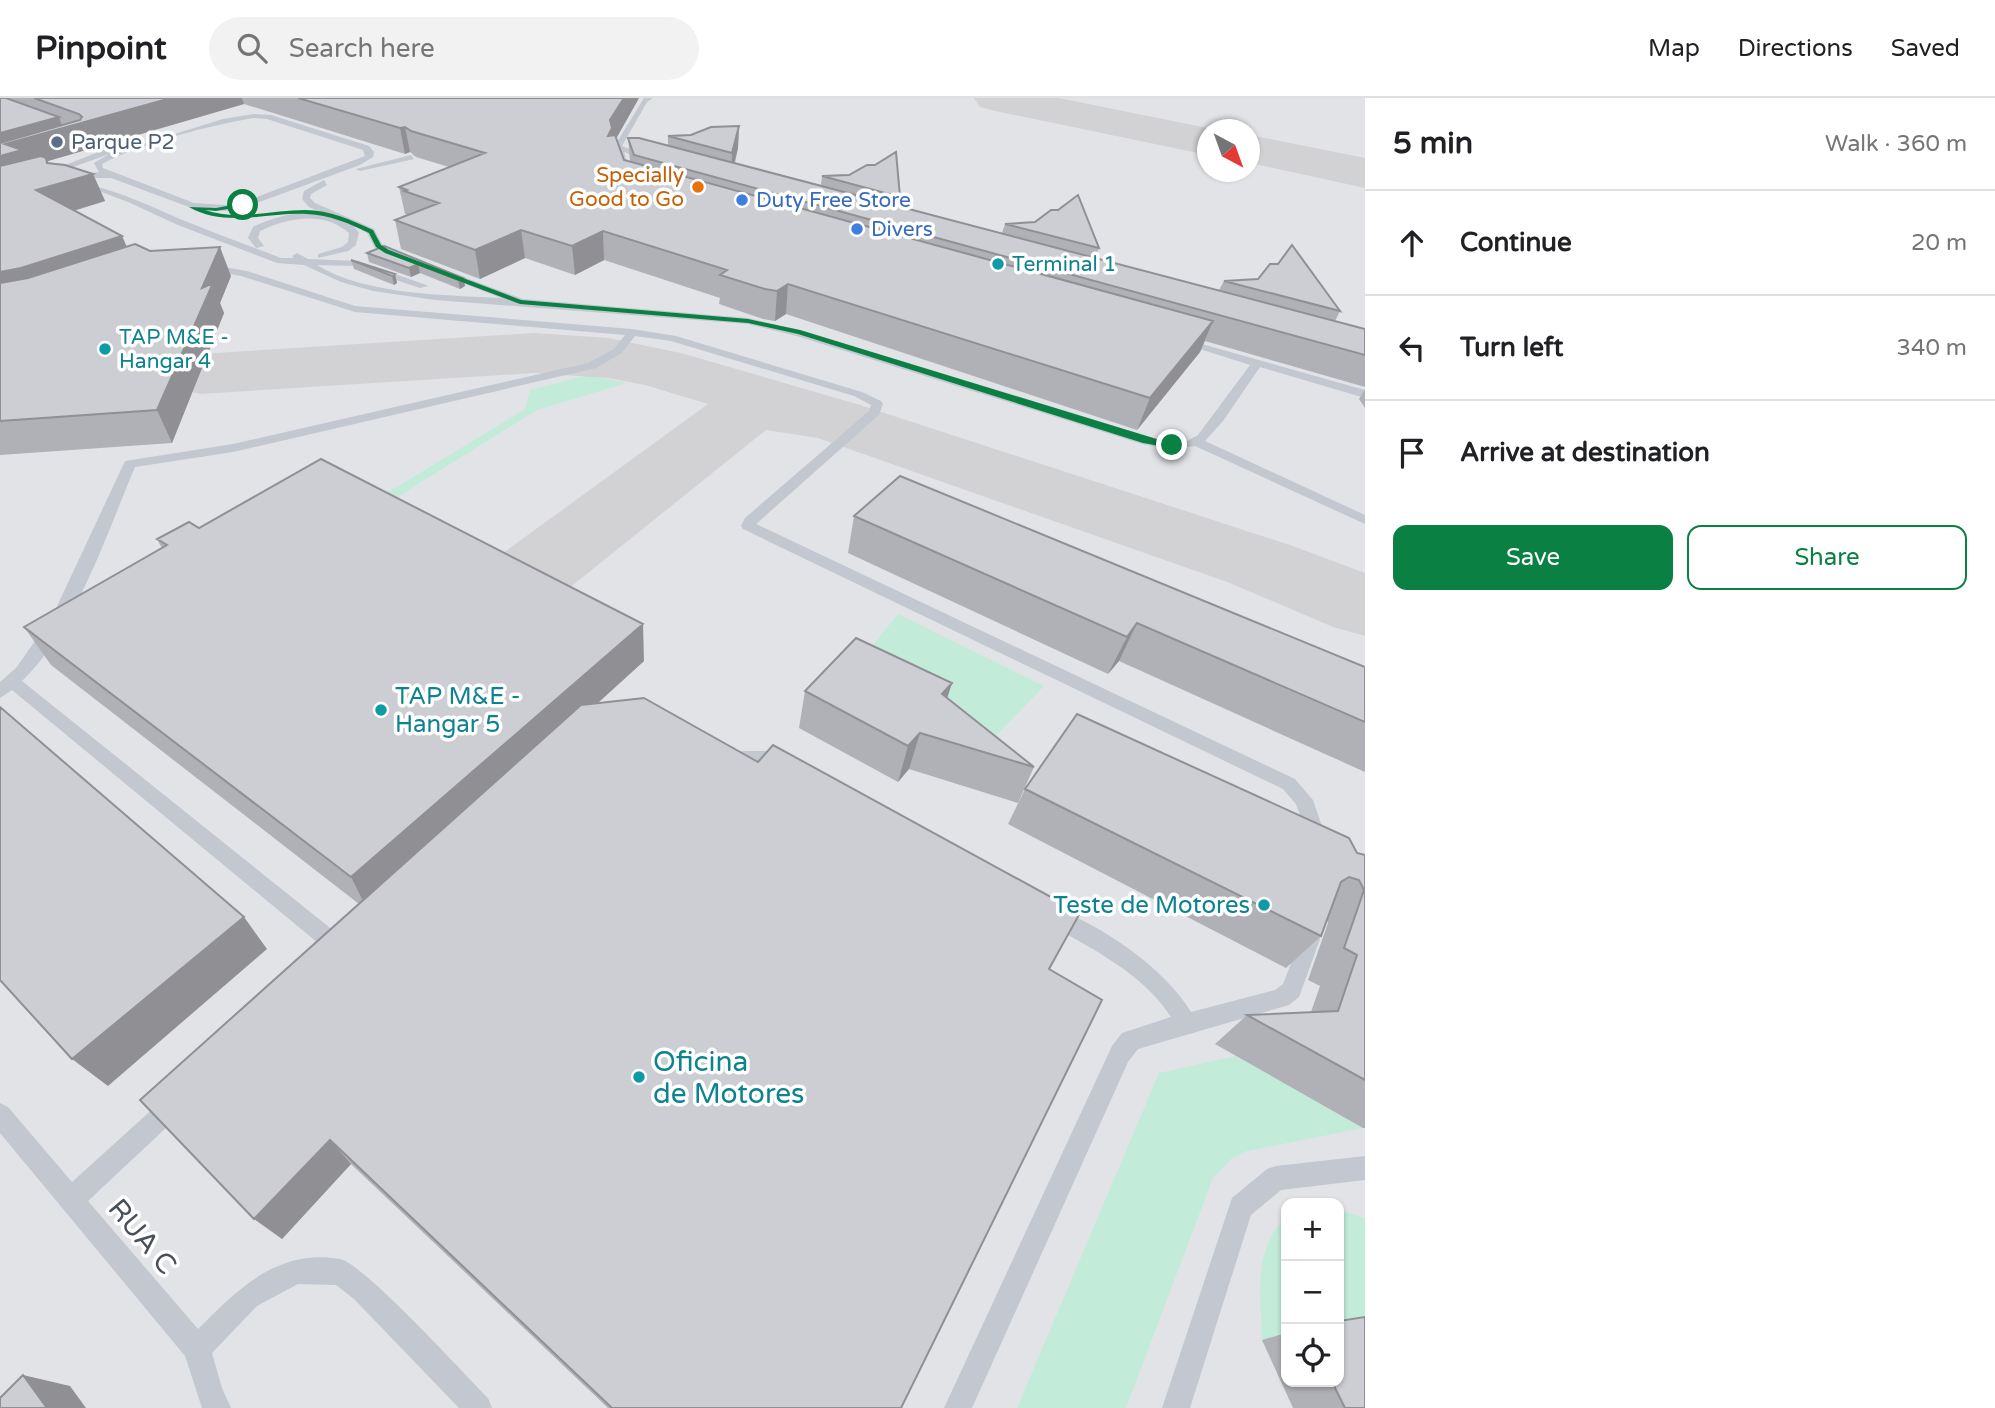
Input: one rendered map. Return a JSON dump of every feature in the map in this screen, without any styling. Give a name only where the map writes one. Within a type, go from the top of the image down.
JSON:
[{"type":"lane","points":[[626,172],[618,146],[647,99],[632,98]]},
{"type":"lane","points":[[116,177],[43,177],[107,152],[239,114],[272,113],[381,149],[382,158],[366,167]]},
{"type":"lane","points":[[192,207],[216,209],[243,205],[358,163],[369,157],[370,152],[366,148],[268,117],[239,117],[117,153],[98,163],[99,169],[116,177],[192,207],[218,215],[246,216]]},
{"type":"lane","points":[[195,130],[220,135]]},
{"type":"lane","points":[[195,130],[211,138]]},
{"type":"lane","points":[[174,136],[198,142]]},
{"type":"lane","points":[[174,136],[189,145]]},
{"type":"lane","points":[[618,146],[638,156],[664,163]]},
{"type":"lane","points":[[411,157],[366,167],[313,187],[307,193],[306,199],[312,205],[371,232],[378,246],[411,261]]},
{"type":"lane","points":[[59,185],[98,183],[123,189],[357,285],[457,298],[748,321],[800,332],[1146,441],[1172,445],[1196,442],[1365,520]]},
{"type":"lane","points":[[71,186],[100,189],[280,261],[355,263],[457,298]]},
{"type":"lane","points":[[259,216],[307,212],[340,218],[354,232],[353,243],[334,253],[300,260]]},
{"type":"lane","points":[[259,246],[253,237],[256,229],[280,219],[340,218]]},
{"type":"lane","points":[[190,266],[234,270],[308,297],[355,309],[632,332],[672,338],[874,401],[878,409],[875,412],[750,521],[748,526],[1289,784],[1304,800],[1322,853]]},
{"type":"lane","points":[[436,270],[520,302]]},
{"type":"lane","points":[[343,951],[7,687],[41,649],[61,616],[130,464],[233,448],[592,366],[618,351],[632,332]]},
{"type":"lane","points":[[1164,336],[1365,394]]},
{"type":"lane","points":[[1196,442],[1210,428],[1257,363]]},
{"type":"lane","points":[[703,748],[729,758],[767,758],[799,772]]},
{"type":"lane","points":[[1029,903],[1114,951],[1166,993],[1186,1023]]},
{"type":"lane","points":[[958,1408],[1119,1055],[1130,1041],[1281,998],[1291,990],[1316,922]]},
{"type":"lane","points":[[71,1200],[192,1089]]},
{"type":"lane","name":"RUA C","points":[[0,1115],[197,1349],[209,1394],[216,1408]]},
{"type":"lane","points":[[1176,1408],[1241,1207],[1276,1178],[1365,1168]]},
{"type":"lane","points":[[197,1349],[248,1297],[275,1281],[298,1271],[341,1272],[363,1290],[478,1408]]},
{"type":"shaded area","points":[[0,98],[1365,98],[1365,1408],[0,1408]]},
{"type":"green space","points":[[588,375],[627,383],[537,410],[391,501],[382,496],[525,409],[530,390]]},
{"type":"green space","points":[[898,614],[1044,686],[970,763],[849,675]]},
{"type":"green space","points":[[1236,1056],[1363,1128],[1247,1151],[1231,1159],[1213,1178],[1126,1408],[1017,1408],[1159,1073]]},
{"type":"green space","points":[[1344,1212],[1365,1218],[1365,1324],[1344,1327]]},
{"type":"green space","points":[[1281,1223],[1281,1338],[1262,1340],[1261,1275],[1263,1259],[1275,1230]]},
{"type":"building","points":[[0,98],[6,98],[59,117],[0,133]]},
{"type":"building","points":[[34,98],[171,98],[5,144],[22,150],[0,156],[0,143],[80,120],[82,117]]},
{"type":"building","points":[[298,98],[624,98],[610,120],[612,128],[608,136],[615,135],[624,160],[1213,321],[1150,398],[788,284],[777,291],[765,289],[720,275],[727,270],[603,231],[572,246],[521,230],[475,250],[395,220],[439,203],[399,187],[485,153],[405,127],[400,128]]},
{"type":"building","points":[[739,126],[732,153],[668,136],[691,135],[711,127]]},
{"type":"building","points":[[628,138],[639,138],[1365,329],[1365,355],[634,155]]},
{"type":"building","points":[[896,152],[900,197],[822,176],[849,175],[867,165],[875,165]]},
{"type":"building","points":[[41,156],[46,158],[47,163],[65,165],[93,174],[36,190],[122,236],[21,268],[0,272],[0,166]]},
{"type":"building","points":[[1078,195],[1099,248],[1005,224],[1035,222]]},
{"type":"building","name":"TAP M&E - Hangar 4","points":[[135,244],[150,251],[220,247],[202,288],[213,283],[157,410],[0,421],[0,283],[28,278]]},
{"type":"building","points":[[1292,245],[1340,311],[1224,281],[1258,279],[1270,264],[1278,264]]},
{"type":"building","points":[[384,246],[463,278],[458,280],[418,264],[409,268],[367,253]]},
{"type":"building","points":[[351,260],[395,274],[392,276]]},
{"type":"building","name":"TAP M&E - Hangar 5","points":[[321,459],[643,624],[351,877],[24,627],[167,545],[157,539],[189,522],[199,528]]},
{"type":"building","points":[[900,476],[1365,667],[1365,722],[1137,623],[1127,637],[854,516]]},
{"type":"building","points":[[856,638],[952,683],[942,694],[1034,767],[920,733],[908,746],[805,691]]},
{"type":"building","name":"Oficina de Motores","points":[[644,698],[758,762],[773,745],[1080,913],[1049,969],[1102,1000],[901,1408],[612,1408],[330,1140],[254,1219],[140,1100],[581,705]]},
{"type":"building","points":[[0,707],[244,917],[72,1059],[0,980]]},
{"type":"building","points":[[1077,714],[1349,838],[1357,853],[1365,855],[1365,1080],[1247,1015],[1338,1011],[1357,955],[1344,948],[1364,890],[1359,880],[1349,877],[1341,882],[1321,936],[1025,789]]},
{"type":"building","points":[[1365,1317],[1365,1408],[1345,1408],[1334,1387],[1344,1387],[1344,1320]]},
{"type":"building","points":[[23,1375],[47,1408],[0,1408],[0,1398]]},
{"type":"taxiway","points":[[995,98],[1197,139]]},
{"type":"taxiway","points":[[1260,151],[1365,173]]},
{"type":"taxiway","points":[[200,374],[535,353],[608,358],[657,367],[835,420],[1105,511],[1260,564],[1365,606]]},
{"type":"taxiway","points":[[512,589],[738,416],[765,409],[820,417]]},
{"type":"place","name":"Parque P2","points":[[57,142]]},
{"type":"place","name":"Specially Good to Go","points":[[698,187]]},
{"type":"place","name":"Duty Free Store","points":[[742,200]]},
{"type":"place","name":"Divers","points":[[857,229]]},
{"type":"place","name":"Terminal 1","points":[[998,264]]},
{"type":"place","name":"TAP M&E - Hangar 4","points":[[105,349]]},
{"type":"place","name":"TAP M&E - Hangar 5","points":[[381,710]]},
{"type":"place","name":"Teste de Motores","points":[[1264,905]]},
{"type":"place","name":"Oficina de Motores","points":[[639,1077]]},
{"type":"route","points":[[243,205],[224,209],[192,207],[229,216],[307,212],[337,216],[342,221],[360,225],[371,232],[378,246],[387,251],[520,302],[748,321],[800,332],[1146,441],[1172,445]]}]
